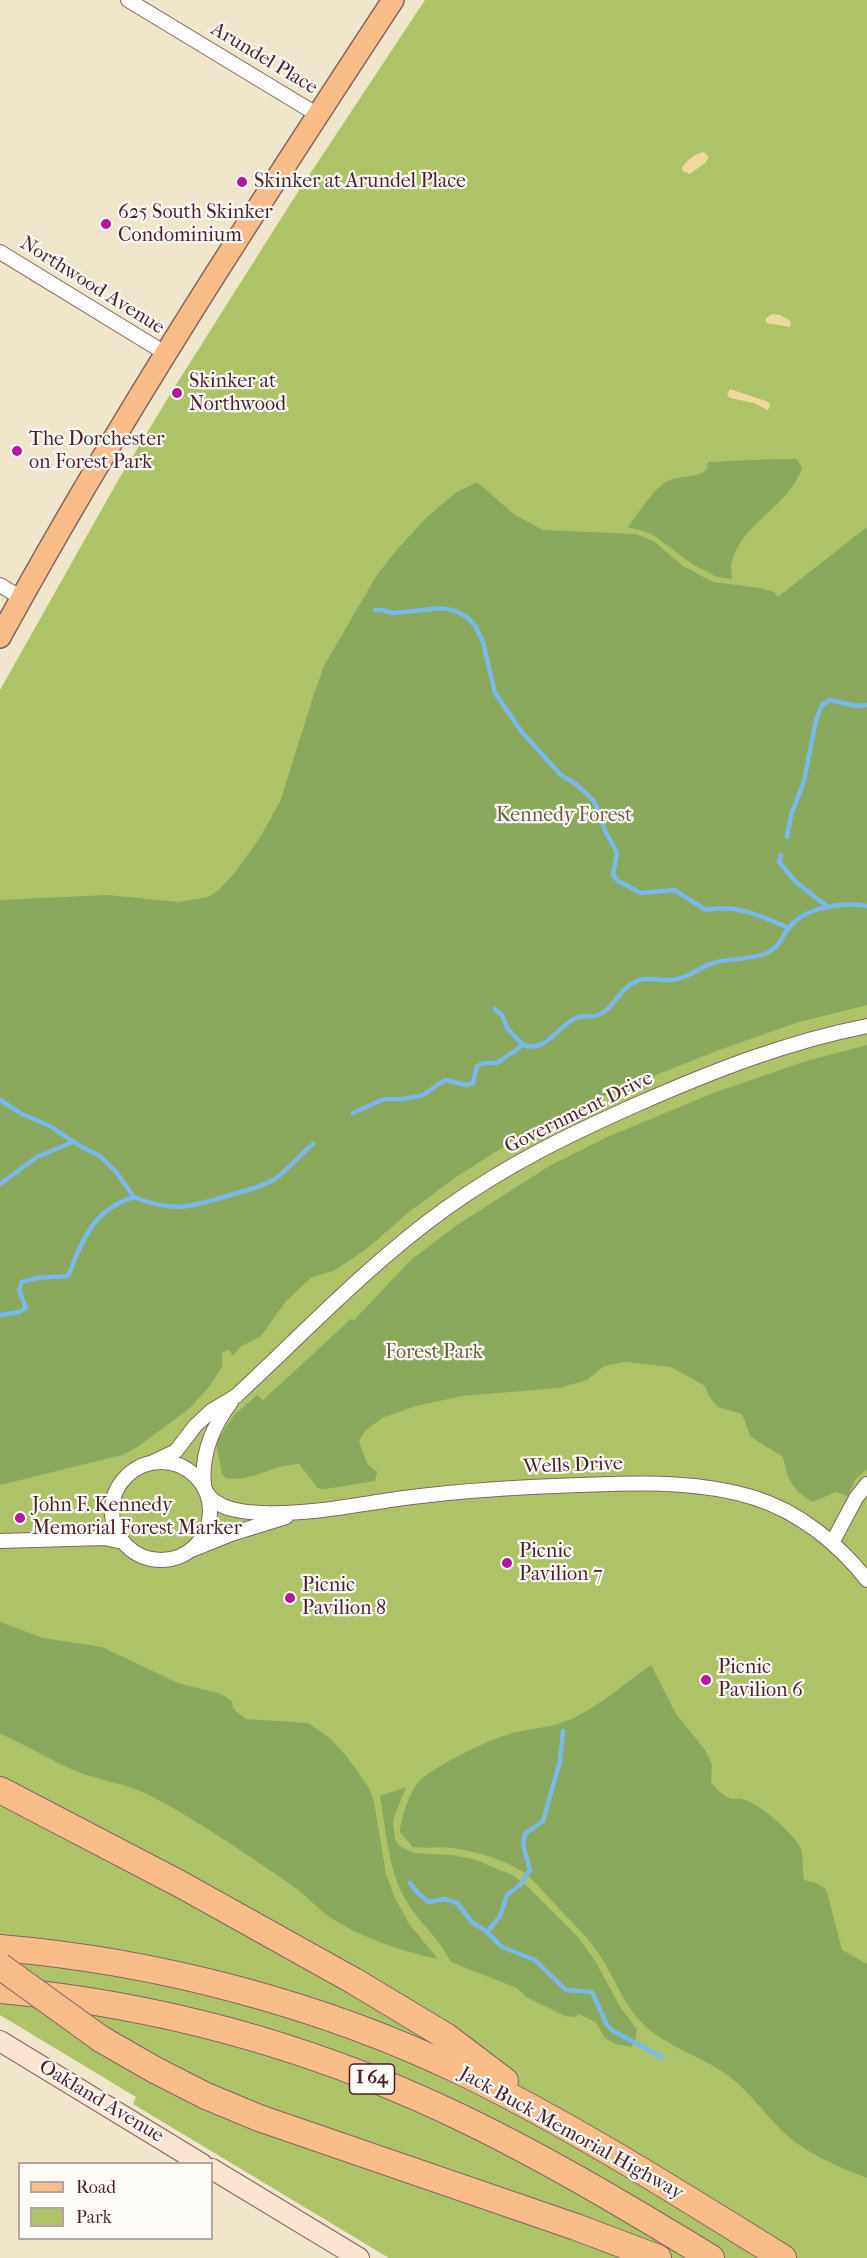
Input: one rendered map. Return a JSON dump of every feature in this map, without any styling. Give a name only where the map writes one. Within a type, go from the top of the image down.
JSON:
[{"type":"highway","points":[[0,1790],[180,1884],[383,1998],[447,2037],[562,2125]]},
{"type":"highway","name":"Jack Buck Memorial Highway","points":[[0,1948],[132,1966],[244,1992],[354,2027],[460,2071],[562,2125],[783,2258]]},
{"type":"highway","points":[[0,1966],[101,2039],[175,2080],[259,2118],[566,2223],[658,2258]]},
{"type":"highway","name":"Jack Buck Memorial Highway","points":[[0,1990],[63,1996],[171,2017],[283,2047],[338,2065],[402,2091],[496,2135],[597,2190],[711,2258]]},
{"type":"main road","points":[[0,637],[108,447],[165,353],[393,0]]},
{"type":"street","name":"Arundel Place","points":[[128,0],[318,115]]},
{"type":"street","name":"Northwood Avenue","points":[[0,252],[165,353]]},
{"type":"street","points":[[0,585],[21,598]]},
{"type":"street","name":"Government Drive","points":[[205,1488],[204,1459],[219,1418],[236,1396],[374,1268],[444,1210],[496,1175],[556,1141],[670,1090],[798,1043],[835,1032],[867,1026]]},
{"type":"street","name":"Government Drive","points":[[151,1463],[176,1451],[195,1426],[211,1411],[236,1396]]},
{"type":"street","points":[[151,1463],[174,1464],[194,1475],[205,1488],[210,1504],[210,1517],[203,1535],[191,1550],[178,1557],[163,1560],[148,1558],[134,1552],[123,1542],[113,1519],[112,1507],[115,1495],[129,1474],[139,1467],[151,1463]]},
{"type":"street","name":"Wells Drive","points":[[205,1488],[216,1503],[234,1510],[265,1513],[303,1512],[413,1497],[515,1487],[621,1483],[685,1484],[732,1491],[758,1498],[805,1523],[832,1543],[867,1580]]},
{"type":"street","points":[[832,1543],[856,1497],[867,1484]]},
{"type":"street","name":"Wells Drive","points":[[191,1550],[231,1534],[303,1512]]},
{"type":"street","points":[[0,1541],[104,1538],[123,1542]]},
{"type":"street","name":"Oakland Avenue","points":[[0,2042],[200,2162]]},
{"type":"street","points":[[213,2170],[359,2258]]},
{"type":"green space","name":"Forest Park","points":[[425,0],[867,0],[867,2258],[389,2258],[133,2104],[136,2097],[0,2015],[0,690],[116,484],[174,388],[294,198]]},
{"type":"green space","points":[[797,459],[802,468],[787,493],[745,536],[737,548],[731,563],[732,579],[717,577],[692,564],[652,534],[628,527],[664,483],[675,478],[703,473],[707,470],[708,462]]},
{"type":"green space","name":"Kennedy Forest","points":[[477,482],[515,515],[543,530],[636,534],[655,542],[683,566],[713,582],[760,588],[774,592],[778,597],[867,527],[867,1005],[799,1022],[719,1050],[606,1095],[521,1136],[456,1177],[409,1212],[364,1251],[333,1271],[312,1277],[286,1301],[261,1336],[240,1347],[233,1356],[229,1350],[222,1352],[222,1367],[209,1387],[190,1408],[136,1448],[122,1455],[0,1485],[0,900],[107,895],[178,902],[208,897],[219,890],[259,839],[280,802],[324,666],[375,578],[426,518],[454,494]]},
{"type":"green space","points":[[867,1045],[867,1469],[855,1480],[848,1496],[836,1492],[813,1502],[806,1498],[792,1483],[783,1457],[751,1437],[742,1414],[718,1407],[709,1397],[705,1386],[671,1367],[625,1362],[604,1366],[587,1380],[559,1388],[462,1396],[416,1406],[382,1418],[364,1432],[359,1442],[368,1465],[377,1472],[375,1481],[325,1489],[318,1488],[299,1464],[280,1467],[245,1478],[226,1478],[222,1474],[216,1442],[235,1414],[257,1395],[263,1400],[351,1319],[354,1320],[411,1260],[457,1225],[551,1165],[607,1137],[716,1092],[803,1062]]},
{"type":"green space","points":[[0,1622],[43,1638],[102,1647],[178,1683],[221,1694],[232,1701],[233,1709],[246,1719],[308,1723],[331,1739],[369,1788],[374,1802],[386,1874],[394,1896],[409,1924],[438,1959],[381,1942],[340,1924],[293,1886],[188,1817],[151,1796],[134,1788],[78,1772],[0,1734]]},
{"type":"green space","points":[[651,1665],[676,1714],[705,1750],[712,1764],[711,1782],[726,1796],[757,1806],[796,1841],[801,1850],[804,1880],[826,1889],[842,1950],[867,1964],[867,2178],[833,2164],[789,2138],[734,2080],[705,2061],[660,2038],[641,2022],[629,2007],[595,1948],[527,1875],[508,1864],[475,1853],[453,1848],[413,1847],[400,1832],[409,1797],[419,1781],[426,1775],[492,1740],[564,1722],[582,1714]]},
{"type":"green space","points":[[406,1787],[393,1820],[395,1839],[399,1846],[415,1853],[453,1855],[476,1860],[514,1876],[527,1886],[577,1936],[594,1959],[621,2008],[637,2029],[635,2043],[631,2047],[615,2044],[605,2038],[596,2022],[578,2014],[576,2017],[565,2016],[526,1997],[517,1988],[451,1962],[405,1899],[391,1862],[380,1796]]},
{"type":"sand","points":[[704,152],[709,157],[705,163],[690,174],[683,171],[682,168],[689,160]]},
{"type":"sand","points":[[771,314],[780,315],[791,321],[790,327],[767,323],[765,320]]},
{"type":"sand","points":[[730,389],[766,401],[770,404],[768,410],[754,403],[730,398],[727,395]]},
{"type":"waterway","points":[[375,610],[393,613],[443,608],[467,617],[476,627],[483,642],[495,693],[521,731],[561,775],[576,784],[593,800],[601,815],[605,831],[617,852],[613,875],[618,881],[641,893],[674,890],[706,910],[717,908],[738,910],[789,928]]},
{"type":"waterway","points":[[787,837],[791,815],[804,781],[816,720],[822,705],[830,700],[856,706],[867,705]]},
{"type":"waterway","points":[[781,855],[779,862],[796,882],[828,907]]},
{"type":"waterway","points":[[353,1113],[384,1099],[403,1099],[423,1095],[445,1080],[466,1085],[473,1083],[477,1066],[484,1063],[497,1063],[523,1045],[539,1045],[576,1018],[595,1016],[604,1012],[629,985],[639,980],[677,979],[713,963],[761,955],[771,951],[800,917],[819,909],[839,905],[867,906]]},
{"type":"waterway","points":[[495,1009],[502,1015],[507,1028],[523,1045]]},
{"type":"waterway","points":[[0,1100],[100,1156],[116,1172],[134,1197]]},
{"type":"waterway","points":[[0,1184],[37,1157],[73,1142]]},
{"type":"waterway","points":[[0,1315],[19,1312],[26,1308],[19,1290],[22,1282],[37,1278],[68,1276],[91,1228],[108,1210],[120,1203],[134,1197],[162,1206],[186,1206],[248,1190],[275,1178],[313,1144]]},
{"type":"waterway","points":[[487,1932],[500,1916],[507,1895],[520,1885],[530,1870],[523,1845],[525,1834],[543,1821],[560,1761],[563,1731]]},
{"type":"waterway","points":[[410,1883],[429,1902],[445,1899],[457,1903],[472,1922],[487,1932],[502,1947],[535,1960],[566,1990],[592,1992],[607,2025],[613,2031],[662,2057]]},
{"type":"place","name":"Skinker at Arundel Place","points":[[242,182]]},
{"type":"place","name":"625 South Skinker Condominium","points":[[106,224]]},
{"type":"place","name":"Skinker at Northwood","points":[[177,393]]},
{"type":"place","name":"The Dorchester on Forest Park","points":[[17,451]]},
{"type":"place","name":"John F. Kennedy Memorial Forest Marker","points":[[20,1518]]},
{"type":"place","name":"Picnic Pavilion 7","points":[[507,1563]]},
{"type":"place","name":"Picnic Pavilion 8","points":[[290,1598]]},
{"type":"place","name":"Picnic Pavilion 6","points":[[706,1680]]}]
